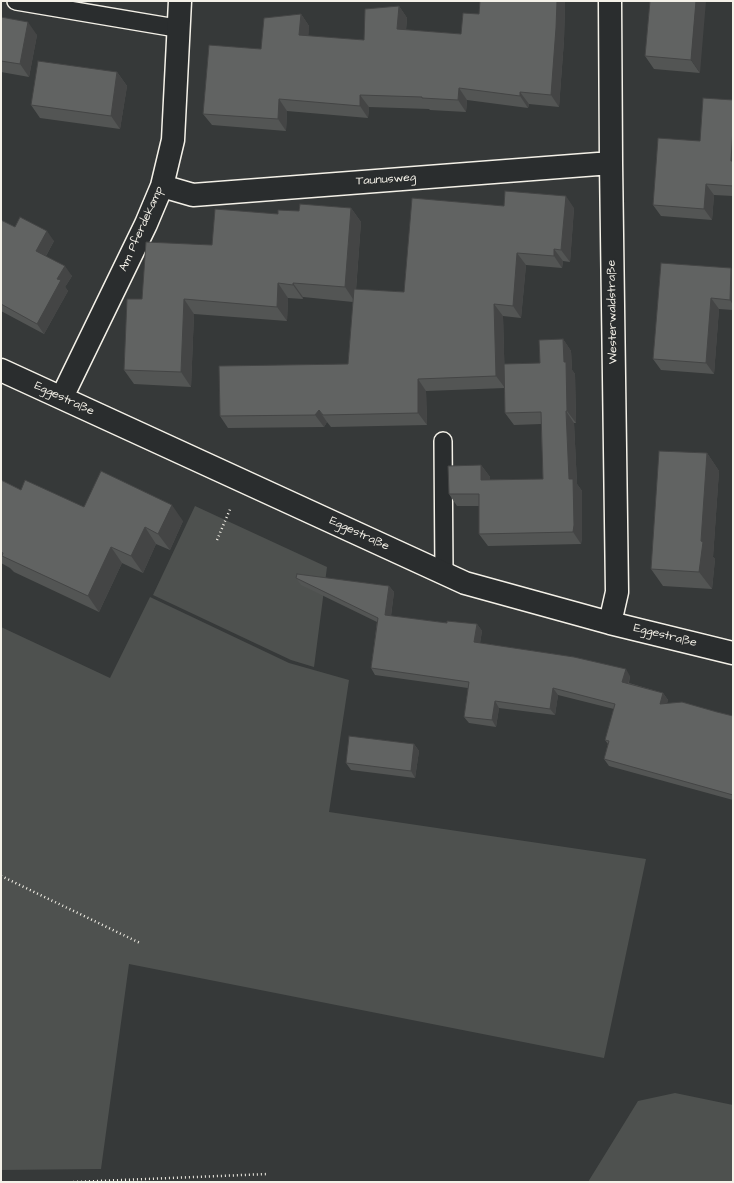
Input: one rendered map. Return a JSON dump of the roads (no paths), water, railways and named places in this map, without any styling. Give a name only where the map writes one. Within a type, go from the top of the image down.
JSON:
[{"type":"street","name":"Am Pferdekamp","points":[[62,397],[146,224],[162,186],[173,140],[180,1]]},
{"type":"street","name":"Westerwaldstraße","points":[[610,1],[617,592],[610,623]]},
{"type":"street","name":"Taunusweg","points":[[162,186],[192,195],[611,163]]},
{"type":"street","name":"Eggestraße","points":[[1,370],[465,583],[610,623],[733,653]]},
{"type":"lane","points":[[16,1],[170,28],[178,27]]},
{"type":"lane","points":[[443,441],[444,573]]}]
